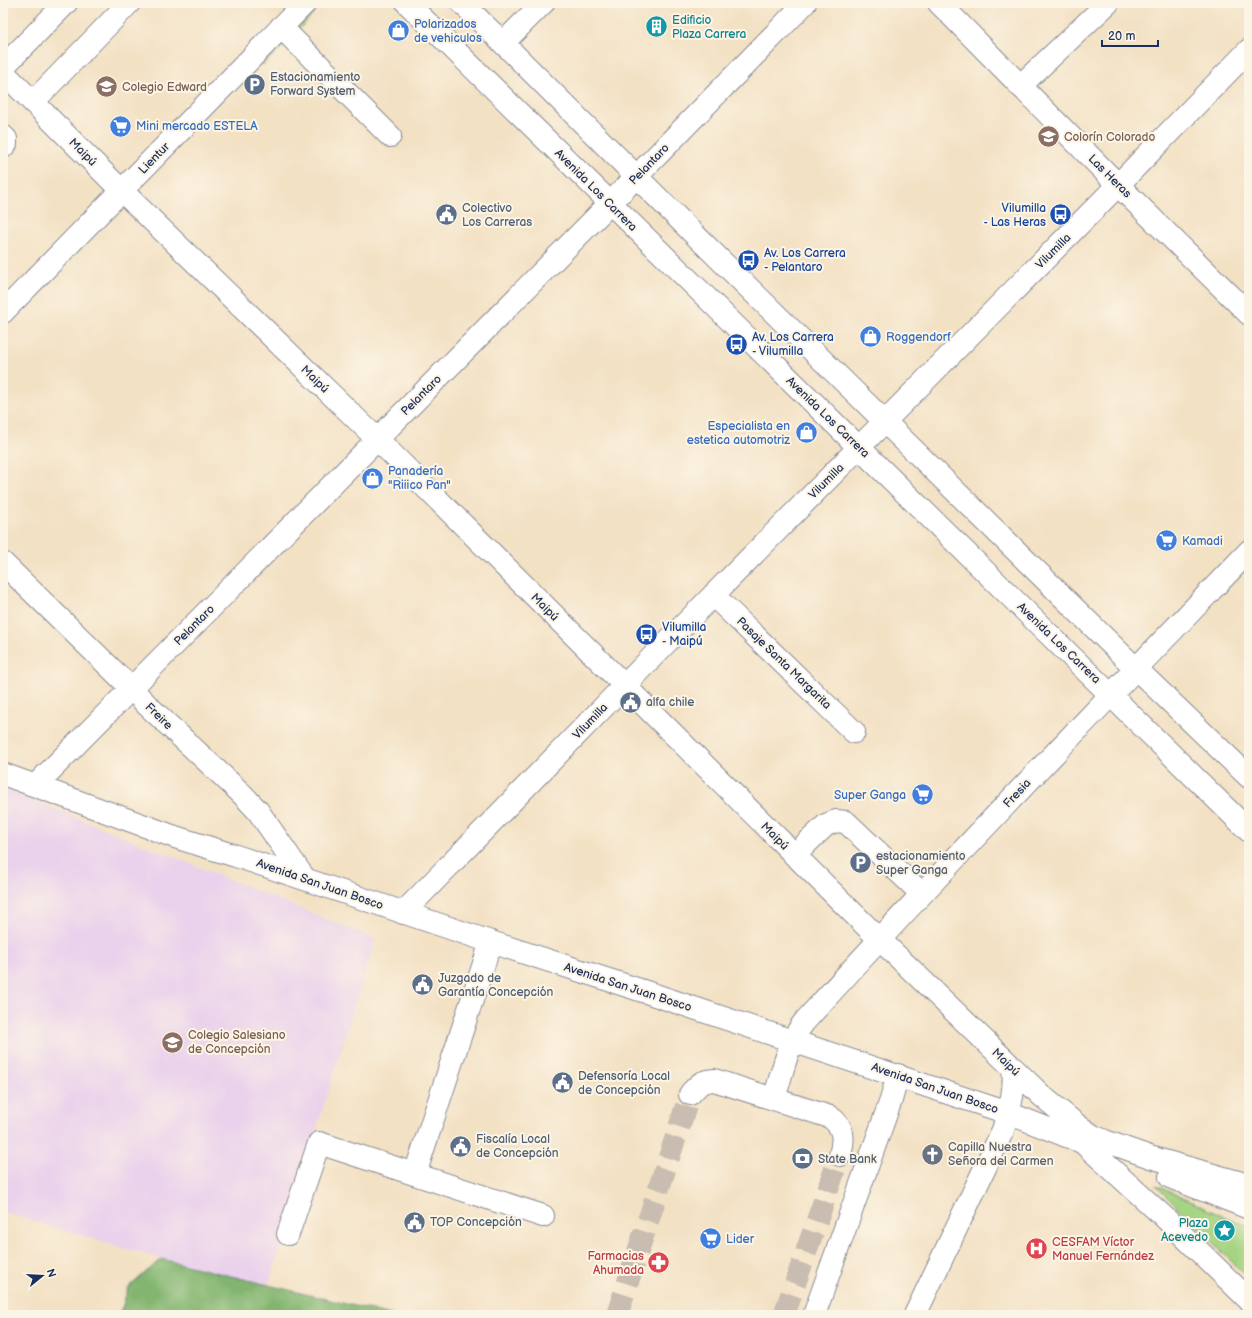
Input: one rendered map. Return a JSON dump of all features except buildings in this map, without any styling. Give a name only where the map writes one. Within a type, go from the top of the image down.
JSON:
[{"type":"main road","points":[[3,67],[66,3]]},
{"type":"main road","points":[[33,102],[129,3]]},
{"type":"main road","name":"Lientur","points":[[3,312],[305,3]]},
{"type":"main road","name":"Avenida Los Carrera","points":[[407,3],[1249,830]]},
{"type":"main road","points":[[462,3],[504,43],[693,233],[1249,777]]},
{"type":"main road","points":[[504,43],[542,3]]},
{"type":"main road","name":"Pelantaro","points":[[36,785],[637,176],[805,3]]},
{"type":"main road","name":"Las Heras","points":[[939,3],[1118,185],[1249,314]]},
{"type":"main road","points":[[1020,86],[1108,3]]},
{"type":"main road","points":[[281,27],[390,136]]},
{"type":"main road","name":"Vilumilla","points":[[404,913],[713,595],[1118,185],[1249,50]]},
{"type":"main road","name":"Maipú","points":[[3,72],[122,191],[377,439],[624,687],[879,939],[1042,1096],[1077,1125],[1087,1139],[1249,1300]]},
{"type":"main road","points":[[3,136],[6,139],[6,144],[3,147]]},
{"type":"main road","name":"Fresia","points":[[774,1099],[798,1029],[879,939],[1249,551]]},
{"type":"main road","name":"Freire","points":[[3,563],[132,688],[147,706],[243,795],[258,811],[305,879]]},
{"type":"main road","name":"Pasaje Santa Margarita","points":[[713,595],[854,732]]},
{"type":"main road","name":"Avenida San Juan Bosco","points":[[3,774],[175,837],[898,1075],[1008,1113],[1087,1139],[1249,1186]]},
{"type":"main road","points":[[794,855],[826,825],[836,821],[846,822],[922,894]]},
{"type":"main road","points":[[415,1174],[491,942]]},
{"type":"main road","points":[[915,1315],[1003,1130],[1015,1088],[1013,1068]]},
{"type":"main road","points":[[814,1315],[898,1075]]},
{"type":"main road","points":[[690,1094],[699,1083],[714,1080],[830,1117],[839,1125],[844,1136],[840,1155]]},
{"type":"main road","name":"Avenida San Juan Bosco","points":[[1087,1139],[1135,1165],[1185,1182],[1249,1208]]},
{"type":"main road","points":[[288,1234],[319,1143],[543,1216]]},
{"type":"shaded area","name":"Colegio Salesiano de Concepción","points":[[6,789],[375,939],[265,1296],[161,1259],[3,1212],[3,793]]},
{"type":"green space","points":[[308,5],[314,13],[299,29],[290,22]]},
{"type":"green space","points":[[277,37],[284,45],[263,65],[255,57]]},
{"type":"green space","name":"Plaza Acevedo","points":[[1155,1185],[1211,1211],[1249,1226],[1249,1279]]},
{"type":"green space","points":[[161,1259],[392,1315],[120,1315],[128,1288]]},
{"type":"tunnel","points":[[617,1315],[690,1094]]},
{"type":"tunnel","points":[[784,1315],[840,1155]]},
{"type":"place","name":"Edificio Plaza Carrera","points":[[656,27]]},
{"type":"place","name":"Polarizados de vehiculos","points":[[398,31]]},
{"type":"place","name":"Estacionamiento Forward System","points":[[254,84]]},
{"type":"place","name":"Colegio Edward","points":[[107,87]]},
{"type":"place","name":"Mini mercado ESTELA","points":[[121,126]]},
{"type":"place","name":"Colorín Colorado","points":[[1048,137]]},
{"type":"place","name":"Colectivo Los Carreras","points":[[447,215]]},
{"type":"place","name":"Vilumilla - Las Heras","points":[[1061,215]]},
{"type":"place","name":"Av. Los Carrera - Pelantaro","points":[[748,260]]},
{"type":"place","name":"Roggendorf","points":[[870,337]]},
{"type":"place","name":"Av. Los Carrera - Vilumilla","points":[[736,344]]},
{"type":"place","name":"Especialista en estetica automotriz","points":[[806,433]]},
{"type":"place","name":"Panadería \"Riiico Pan\"","points":[[373,478]]},
{"type":"place","name":"Kamadi","points":[[1166,541]]},
{"type":"place","name":"Vilumilla - Maipú","points":[[647,634]]},
{"type":"place","name":"alfa chile","points":[[630,702]]},
{"type":"place","name":"Super Ganga","points":[[922,795]]},
{"type":"place","name":"estacionamiento Super Ganga","points":[[861,863]]},
{"type":"place","name":"Juzgado de Garantía Concepción","points":[[422,985]]},
{"type":"place","name":"Colegio Salesiano de Concepción","points":[[173,1042]]},
{"type":"place","name":"Defensoría Local de Concepción","points":[[563,1083]]},
{"type":"place","name":"Fiscalía Local de Concepción","points":[[461,1146]]},
{"type":"place","name":"Capilla Nuestra Señora del Carmen","points":[[932,1154]]},
{"type":"place","name":"State Bank","points":[[802,1159]]},
{"type":"place","name":"TOP Concepción","points":[[414,1222]]},
{"type":"place","name":"Plaza Acevedo","points":[[1224,1230]]},
{"type":"place","name":"Lider","points":[[711,1239]]},
{"type":"place","name":"CESFAM Víctor Manuel Fernández","points":[[1036,1249]]},
{"type":"place","name":"Farmacias Ahumada","points":[[659,1263]]}]
